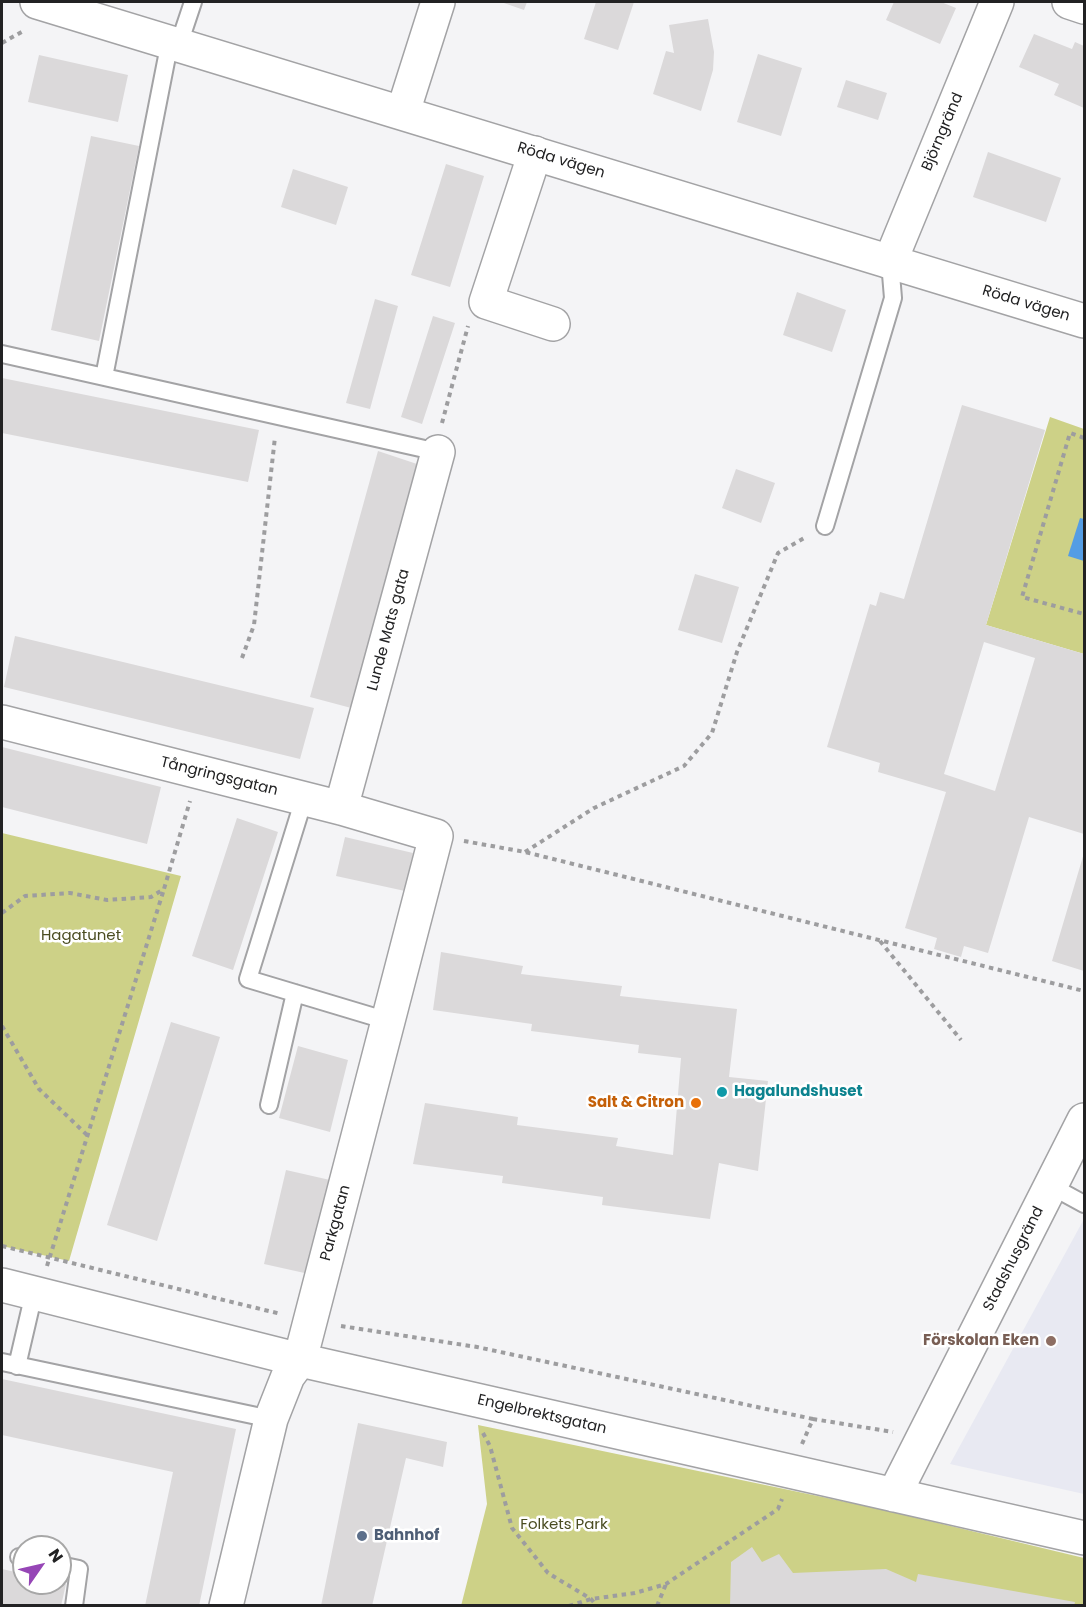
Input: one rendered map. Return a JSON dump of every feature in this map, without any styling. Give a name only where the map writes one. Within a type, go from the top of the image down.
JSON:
[{"type":"street","name":"Röda vägen","points":[[37,2],[1084,321]]},
{"type":"street","points":[[403,112],[438,2]]},
{"type":"street","name":"Björngränd","points":[[890,262],[997,2]]},
{"type":"street","points":[[1069,2],[1084,7]]},
{"type":"street","points":[[535,153],[486,302],[553,324]]},
{"type":"street","name":"Lunde Mats gata","points":[[341,808],[438,452]]},
{"type":"street","name":"Tångringsgatan","points":[[2,722],[341,808],[436,836]]},
{"type":"street","name":"Parkgatan","points":[[226,1605],[271,1419],[288,1376],[300,1360],[436,836]]},
{"type":"street","name":"Stadshusgränd","points":[[894,1495],[1084,1120]]},
{"type":"street","name":"Engelbrektsgatan","points":[[2,1285],[300,1360],[1084,1538]]},
{"type":"lane","points":[[104,377],[174,42],[193,2]]},
{"type":"lane","points":[[825,526],[893,297],[890,262]]},
{"type":"lane","points":[[2,354],[438,452]]},
{"type":"lane","points":[[304,799],[248,979],[388,1021]]},
{"type":"lane","points":[[269,1105],[296,993]]},
{"type":"lane","points":[[1051,1186],[1084,1204]]},
{"type":"lane","points":[[34,1293],[9,1364],[271,1419]]},
{"type":"lane","points":[[72,1567],[80,1569],[74,1605]]},
{"type":"path","points":[[438,452],[441,439],[439,434],[468,324],[486,302]]},
{"type":"path","points":[[242,658],[254,625],[277,416]]},
{"type":"path","points":[[1084,438],[1070,433],[1022,597],[1084,615]]},
{"type":"path","points":[[525,852],[594,808],[684,766],[712,733],[736,652],[778,553],[825,526]]},
{"type":"path","points":[[52,1257],[87,1135],[199,772]]},
{"type":"path","points":[[436,836],[525,852],[1084,991]]},
{"type":"path","points":[[2,913],[25,896],[70,893],[107,900],[151,897],[164,889]]},
{"type":"path","points":[[879,940],[961,1040]]},
{"type":"path","points":[[2,1026],[39,1089],[87,1135]]},
{"type":"path","points":[[2,1246],[310,1321],[477,1347],[813,1419],[923,1437]]},
{"type":"path","points":[[569,1605],[591,1599],[635,1593],[666,1584],[778,1509],[813,1419]]},
{"type":"path","points":[[478,1425],[490,1446],[512,1528],[548,1573],[597,1605]]},
{"type":"path","points":[[657,1605],[666,1584]]},
{"type":"shaded area","name":"Förskolan Eken","points":[[1084,1219],[1084,1494],[950,1464]]},
{"type":"green space","points":[[1050,417],[1084,429],[1084,654],[986,625]]},
{"type":"green space","name":"Hagatunet","points":[[2,833],[181,876],[69,1261],[2,1246]]},
{"type":"green space","name":"Folkets Park","points":[[478,1425],[880,1509],[1084,1558],[1084,1605],[461,1606],[487,1504]]},
{"type":"water","points":[[1080,518],[1084,519],[1084,561],[1068,556]]},
{"type":"building","points":[[501,2],[527,2],[524,10]]},
{"type":"building","points":[[596,2],[634,2],[618,50],[584,39]]},
{"type":"building","points":[[894,2],[941,2],[956,8],[940,44],[886,20]]},
{"type":"building","points":[[708,19],[714,52],[713,70],[701,111],[653,94],[666,51],[674,53],[669,25]]},
{"type":"building","points":[[1034,34],[1072,49],[1075,42],[1084,46],[1084,108],[1054,95],[1059,84],[1019,67]]},
{"type":"building","points":[[758,54],[802,68],[781,136],[737,122]]},
{"type":"building","points":[[39,55],[128,75],[118,122],[28,102]]},
{"type":"building","points":[[846,80],[887,93],[878,120],[837,107]]},
{"type":"building","points":[[91,136],[139,146],[99,341],[51,330]]},
{"type":"building","points":[[988,152],[1061,178],[1046,222],[973,197]]},
{"type":"building","points":[[446,164],[484,176],[450,287],[411,275]]},
{"type":"building","points":[[293,169],[348,187],[336,225],[281,207]]},
{"type":"building","points":[[797,292],[846,310],[832,352],[783,335]]},
{"type":"building","points":[[375,299],[398,306],[370,409],[346,403]]},
{"type":"building","points":[[433,316],[455,323],[422,424],[401,417]]},
{"type":"building","points":[[2,378],[259,430],[248,482],[2,433]]},
{"type":"building","points":[[962,405],[1045,430],[986,625],[1084,654],[1084,834],[1029,817],[988,953],[964,946],[961,957],[934,949],[937,938],[905,928],[946,792],[878,772],[880,763],[827,747],[870,604],[876,606],[880,592],[904,599]],"holes":[[[984,642],[1035,658],[995,791],[944,774]]]},
{"type":"building","points":[[378,451],[426,467],[355,709],[310,697]]},
{"type":"building","points":[[736,469],[775,483],[761,523],[722,508]]},
{"type":"building","points":[[695,574],[739,587],[722,643],[678,630]]},
{"type":"building","points":[[15,636],[314,708],[300,759],[4,687]]},
{"type":"building","points":[[2,747],[161,787],[147,844],[2,807]]},
{"type":"building","points":[[237,818],[278,832],[233,970],[192,956]]},
{"type":"building","points":[[345,837],[413,853],[405,891],[336,876]]},
{"type":"building","points":[[1084,853],[1084,971],[1052,961]]},
{"type":"building","name":"Hagalundshuset","points":[[441,952],[523,966],[521,974],[622,986],[620,996],[737,1009],[729,1077],[768,1081],[758,1171],[719,1163],[710,1219],[602,1205],[603,1197],[502,1183],[503,1176],[413,1164],[425,1103],[518,1117],[517,1125],[618,1138],[616,1146],[673,1155],[681,1058],[638,1053],[639,1045],[531,1031],[532,1024],[433,1010]]},
{"type":"building","points":[[171,1022],[220,1037],[157,1241],[107,1225]]},
{"type":"building","points":[[298,1046],[348,1060],[330,1132],[279,1118]]},
{"type":"building","points":[[286,1170],[330,1180],[309,1274],[264,1264]]},
{"type":"building","points":[[2,1379],[236,1429],[199,1606],[145,1606],[173,1472],[2,1435]]},
{"type":"building","name":"Bahnhof","points":[[358,1423],[447,1442],[443,1467],[406,1458],[372,1606],[321,1606]]},
{"type":"building","points":[[752,1547],[762,1562],[779,1554],[793,1573],[886,1569],[916,1582],[918,1574],[1075,1602],[1074,1606],[730,1606],[731,1562]]},
{"type":"building","points":[[2,1569],[12,1571],[12,1595],[64,1595],[61,1606],[2,1606]]},
{"type":"place","name":"Hagalundshuset","points":[[722,1092]]},
{"type":"place","name":"Salt & Citron","points":[[696,1103]]},
{"type":"place","name":"Förskolan Eken","points":[[1051,1341]]},
{"type":"place","name":"Bahnhof","points":[[362,1536]]}]
